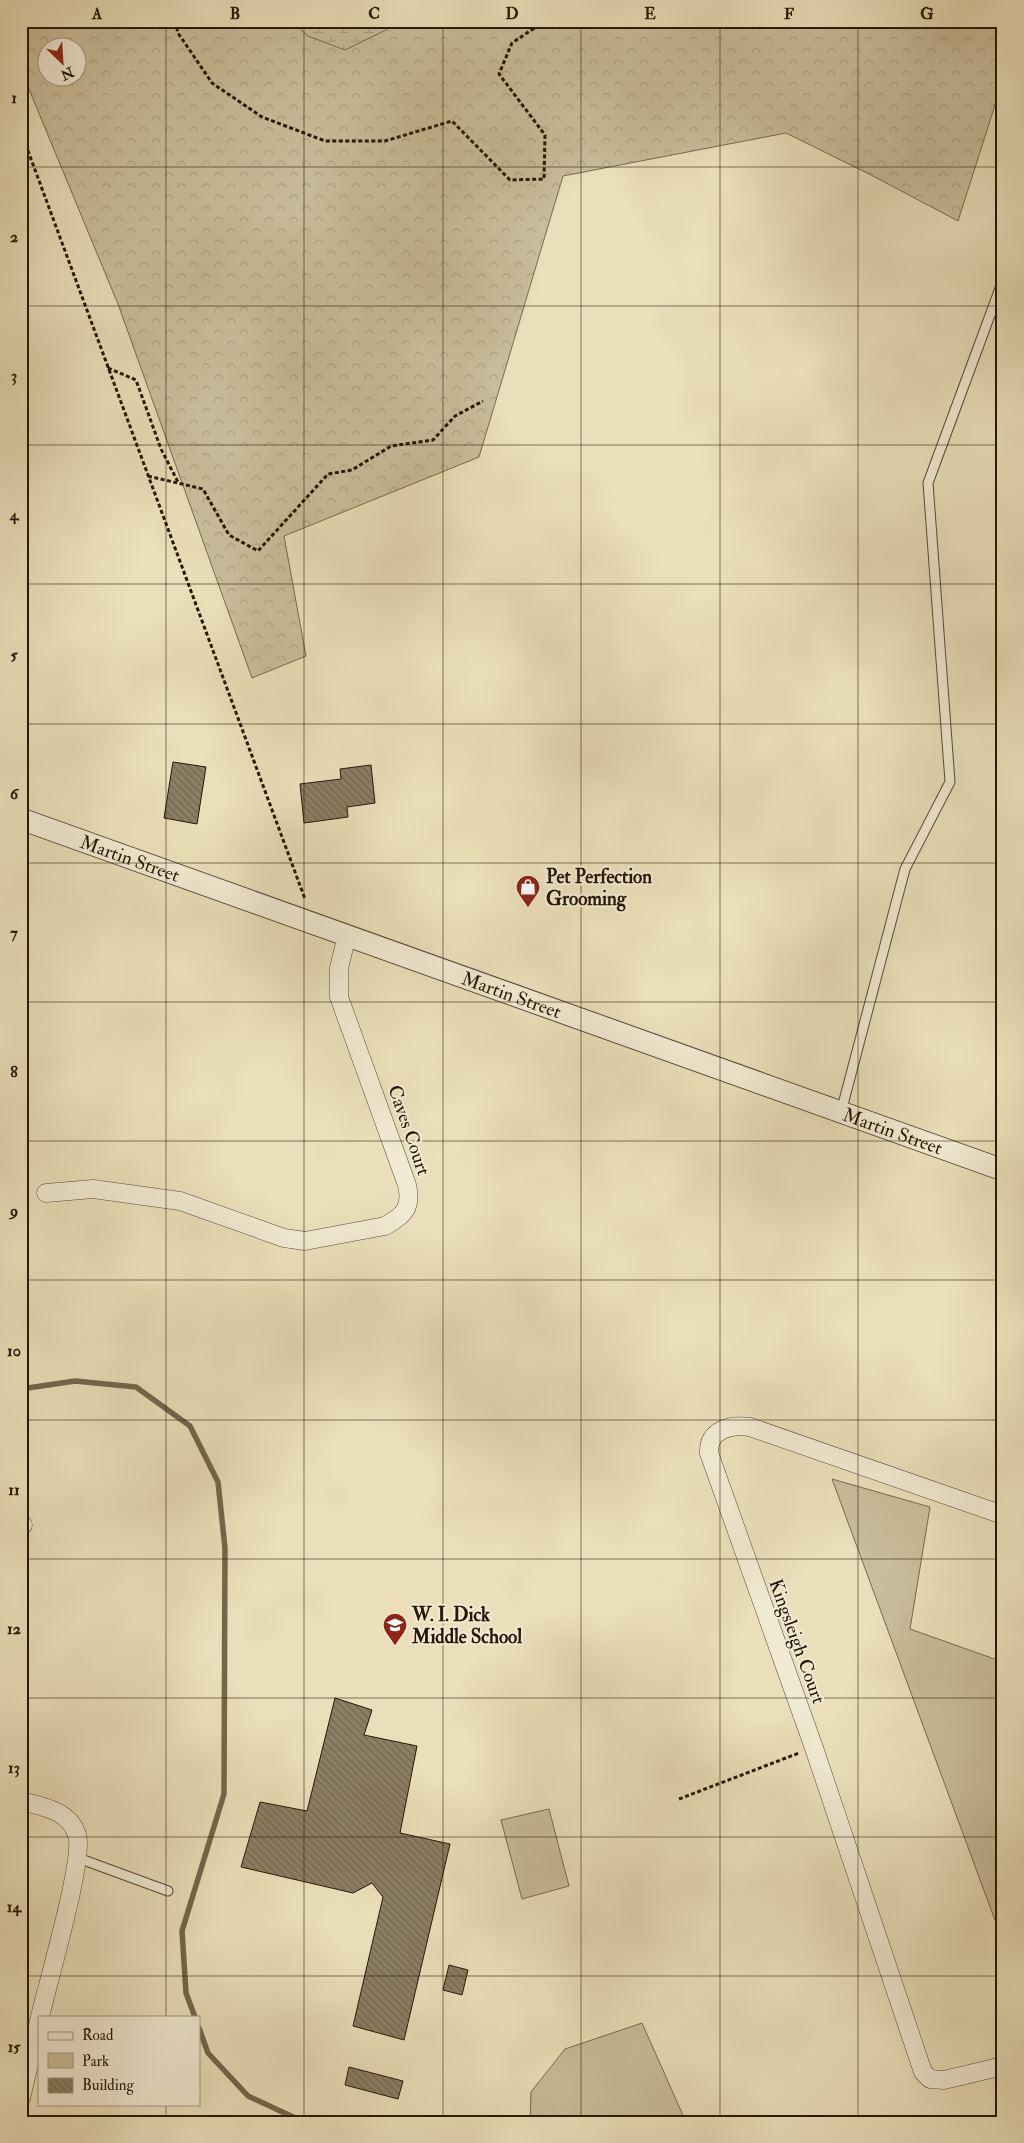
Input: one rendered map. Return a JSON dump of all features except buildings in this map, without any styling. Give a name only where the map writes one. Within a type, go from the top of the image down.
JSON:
[{"type":"street","name":"Martin Street","points":[[21,818],[1003,1170]]},
{"type":"street","name":"Caves Court","points":[[46,1193],[93,1189],[180,1201],[284,1238],[305,1241],[385,1226],[397,1220],[406,1210],[410,1199],[407,1185],[339,997],[339,968],[347,935]]},
{"type":"street","name":"Kingsleigh Court","points":[[1003,1515],[750,1427],[736,1426],[714,1434],[710,1442],[709,1452],[814,1748],[923,2072],[930,2079],[944,2080],[1003,2066]]},
{"type":"street","points":[[21,1801],[53,1809],[67,1820],[78,1835],[78,1858],[40,2016]]},
{"type":"street","points":[[21,2098],[38,2025]]},
{"type":"lane","points":[[841,1112],[905,869],[950,782],[928,483],[1003,280]]},
{"type":"lane","points":[[78,1858],[168,1891]]},
{"type":"path","points":[[175,21],[178,33],[212,83],[262,118],[325,141],[385,141],[452,121],[510,180],[544,179],[545,135],[499,74],[512,43],[545,21]]},
{"type":"path","points":[[21,132],[314,923]]},
{"type":"path","points":[[108,368],[136,380],[161,449],[178,483]]},
{"type":"path","points":[[148,476],[202,488],[230,535],[258,551],[328,474],[352,470],[391,446],[433,440],[455,416],[483,401]]},
{"type":"path","points":[[679,1799],[814,1748]]},
{"type":"green space","points":[[21,21],[1003,21],[1003,80],[958,221],[786,133],[563,176],[479,457],[284,536],[306,656],[252,678],[118,304],[21,70]]},
{"type":"green space","points":[[292,21],[404,21],[345,50],[308,36]]},
{"type":"green space","points":[[832,1479],[930,1507],[910,1629],[1003,1662],[1003,1942]]},
{"type":"green space","points":[[549,1809],[569,1886],[522,1899],[501,1820]]},
{"type":"green space","points":[[642,2023],[686,2122],[530,2122],[531,2092],[565,2049]]},
{"type":"waterway","points":[[21,1389],[75,1381],[136,1387],[190,1426],[218,1482],[225,1548],[224,1794],[182,1931],[186,1993],[195,2016]]},
{"type":"waterway","points":[[200,2031],[208,2053],[248,2096],[304,2122]]},
{"type":"place","name":"Pet Perfection Grooming","points":[[528,908]]},
{"type":"place","name":"W. I. Dick Middle School","points":[[395,1646]]}]
